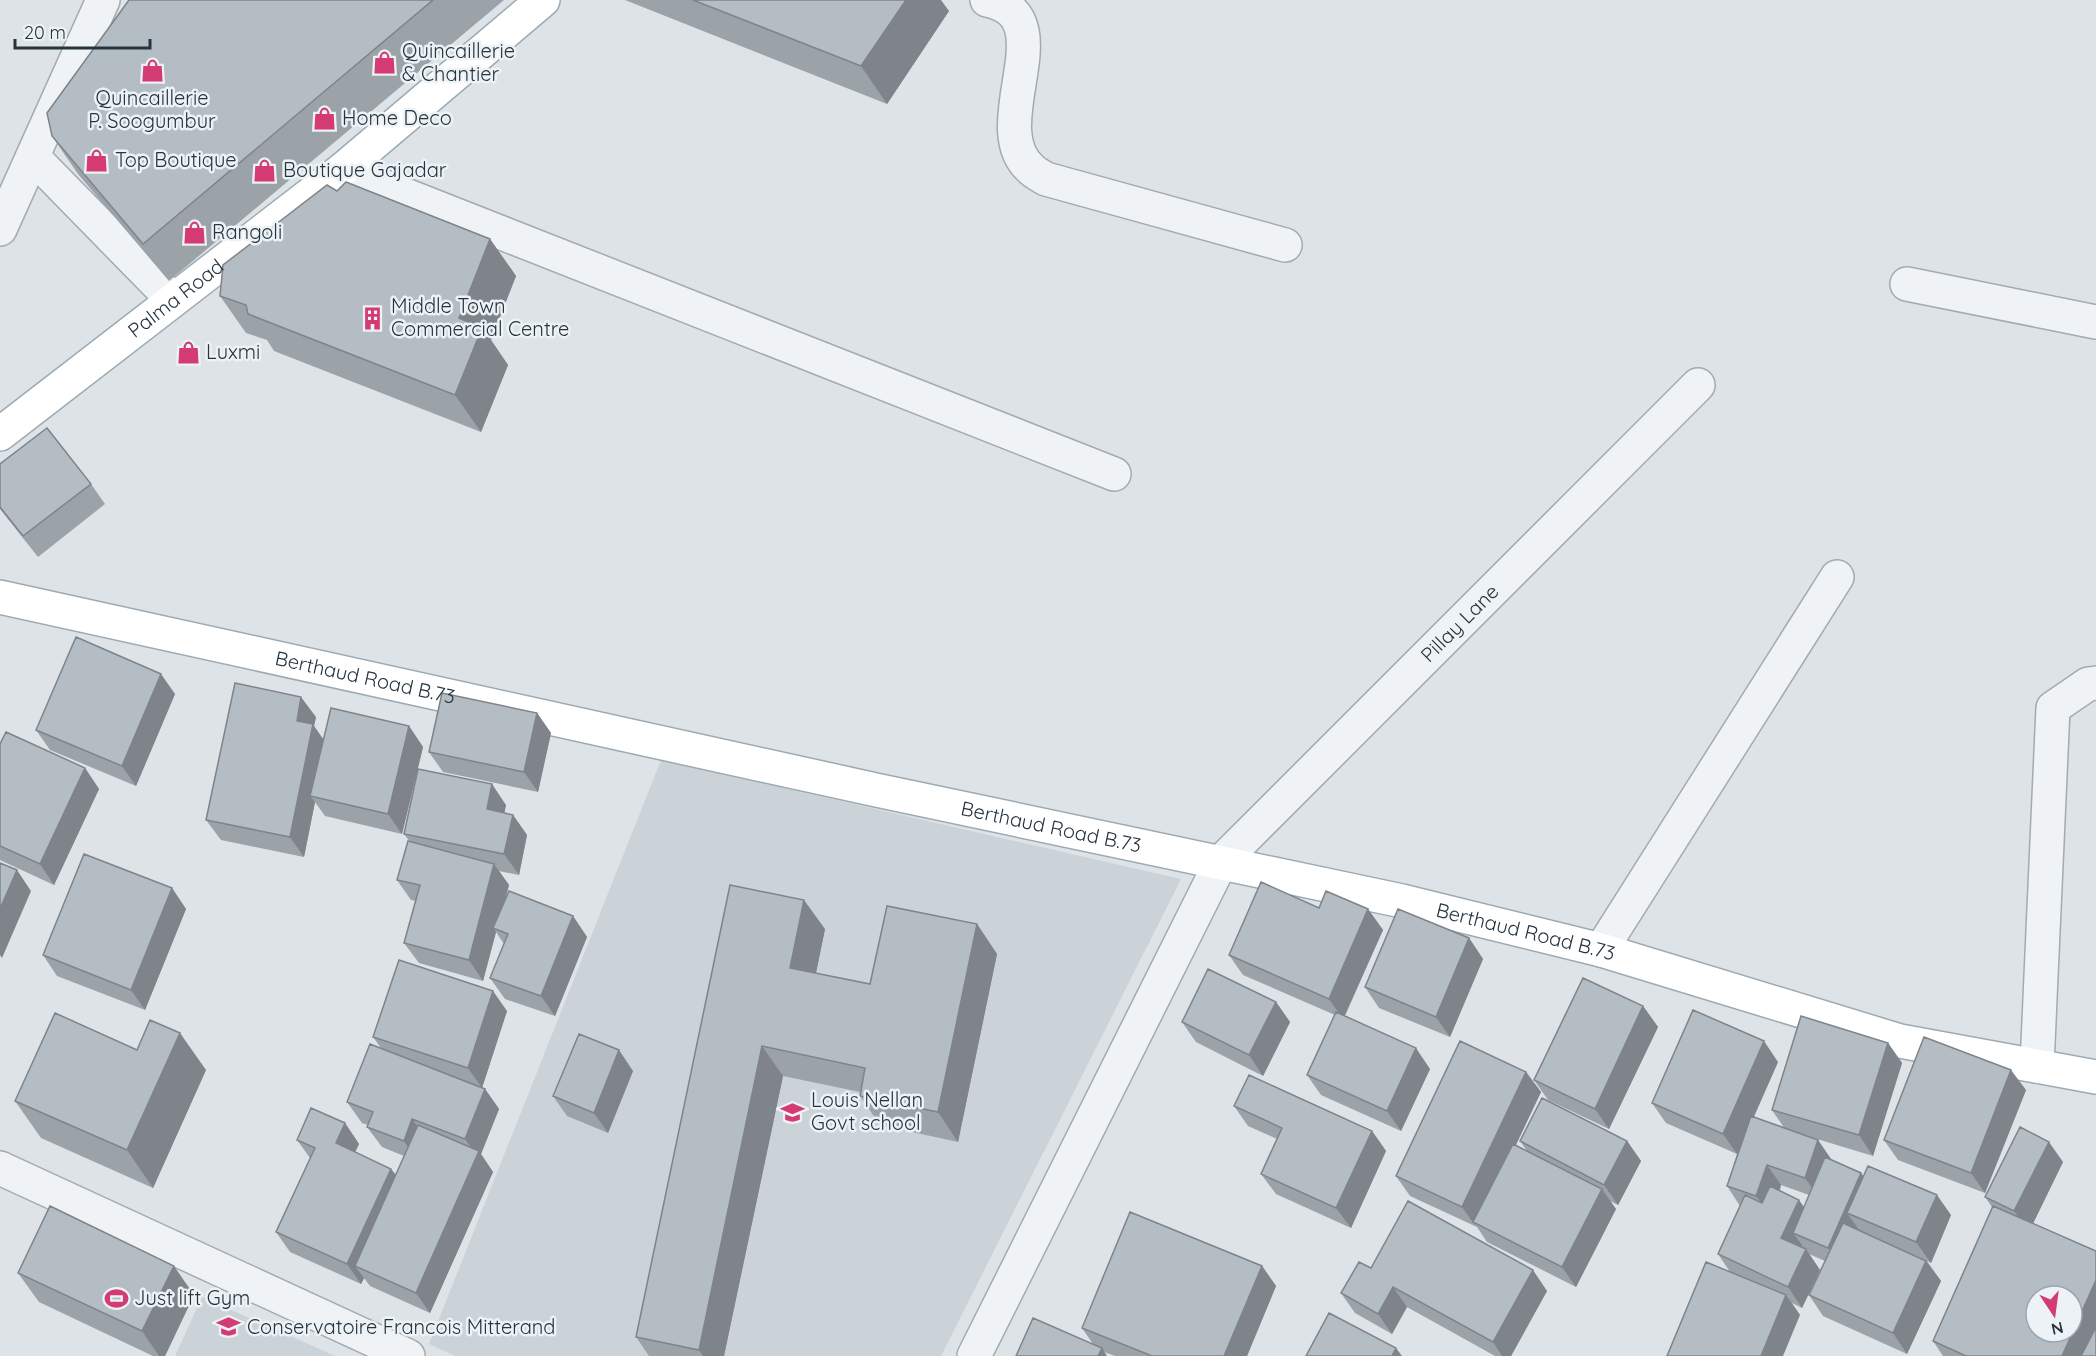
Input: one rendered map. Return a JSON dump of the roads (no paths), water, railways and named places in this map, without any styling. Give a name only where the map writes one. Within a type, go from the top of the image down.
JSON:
[{"type":"main road","name":"Palma Road","points":[[0,434],[342,170],[543,0]]},
{"type":"main road","name":"Berthaud Road B.73","points":[[0,597],[876,790],[1402,901],[1601,950],[1900,1041],[2096,1077]]},
{"type":"street","points":[[0,229],[103,0]]},
{"type":"street","points":[[987,0],[1000,3],[1013,10],[1021,25],[1024,41],[1015,111],[1015,134],[1021,154],[1029,169],[1046,179],[1285,245]]},
{"type":"street","points":[[33,157],[173,300]]},
{"type":"street","points":[[342,170],[1114,474]]},
{"type":"street","points":[[1907,284],[2096,322]]},
{"type":"street","name":"Pillay Lane","points":[[974,1356],[1221,862],[1698,385]]},
{"type":"street","points":[[1601,950],[1836,577]]},
{"type":"street","points":[[2037,1066],[2054,708],[2088,684],[2096,683]]},
{"type":"street","points":[[0,1168],[408,1356]]},
{"type":"place","name":"Quincaillerie & Chantier","points":[[384,62]]},
{"type":"place","name":"Quincaillerie P. Soogumbur","points":[[152,71]]},
{"type":"place","name":"Home Deco","points":[[324,118]]},
{"type":"place","name":"Top Boutique","points":[[97,160]]},
{"type":"place","name":"Boutique Gajadar","points":[[265,170]]},
{"type":"place","name":"Rangoli","points":[[194,232]]},
{"type":"place","name":"Middle Town Commercial Centre","points":[[373,318]]},
{"type":"place","name":"Luxmi","points":[[188,352]]},
{"type":"place","name":"Louis Nellan Govt school","points":[[793,1112]]},
{"type":"place","name":"Just lift Gym","points":[[116,1298]]},
{"type":"place","name":"Conservatoire Francois Mitterand","points":[[229,1327]]}]
